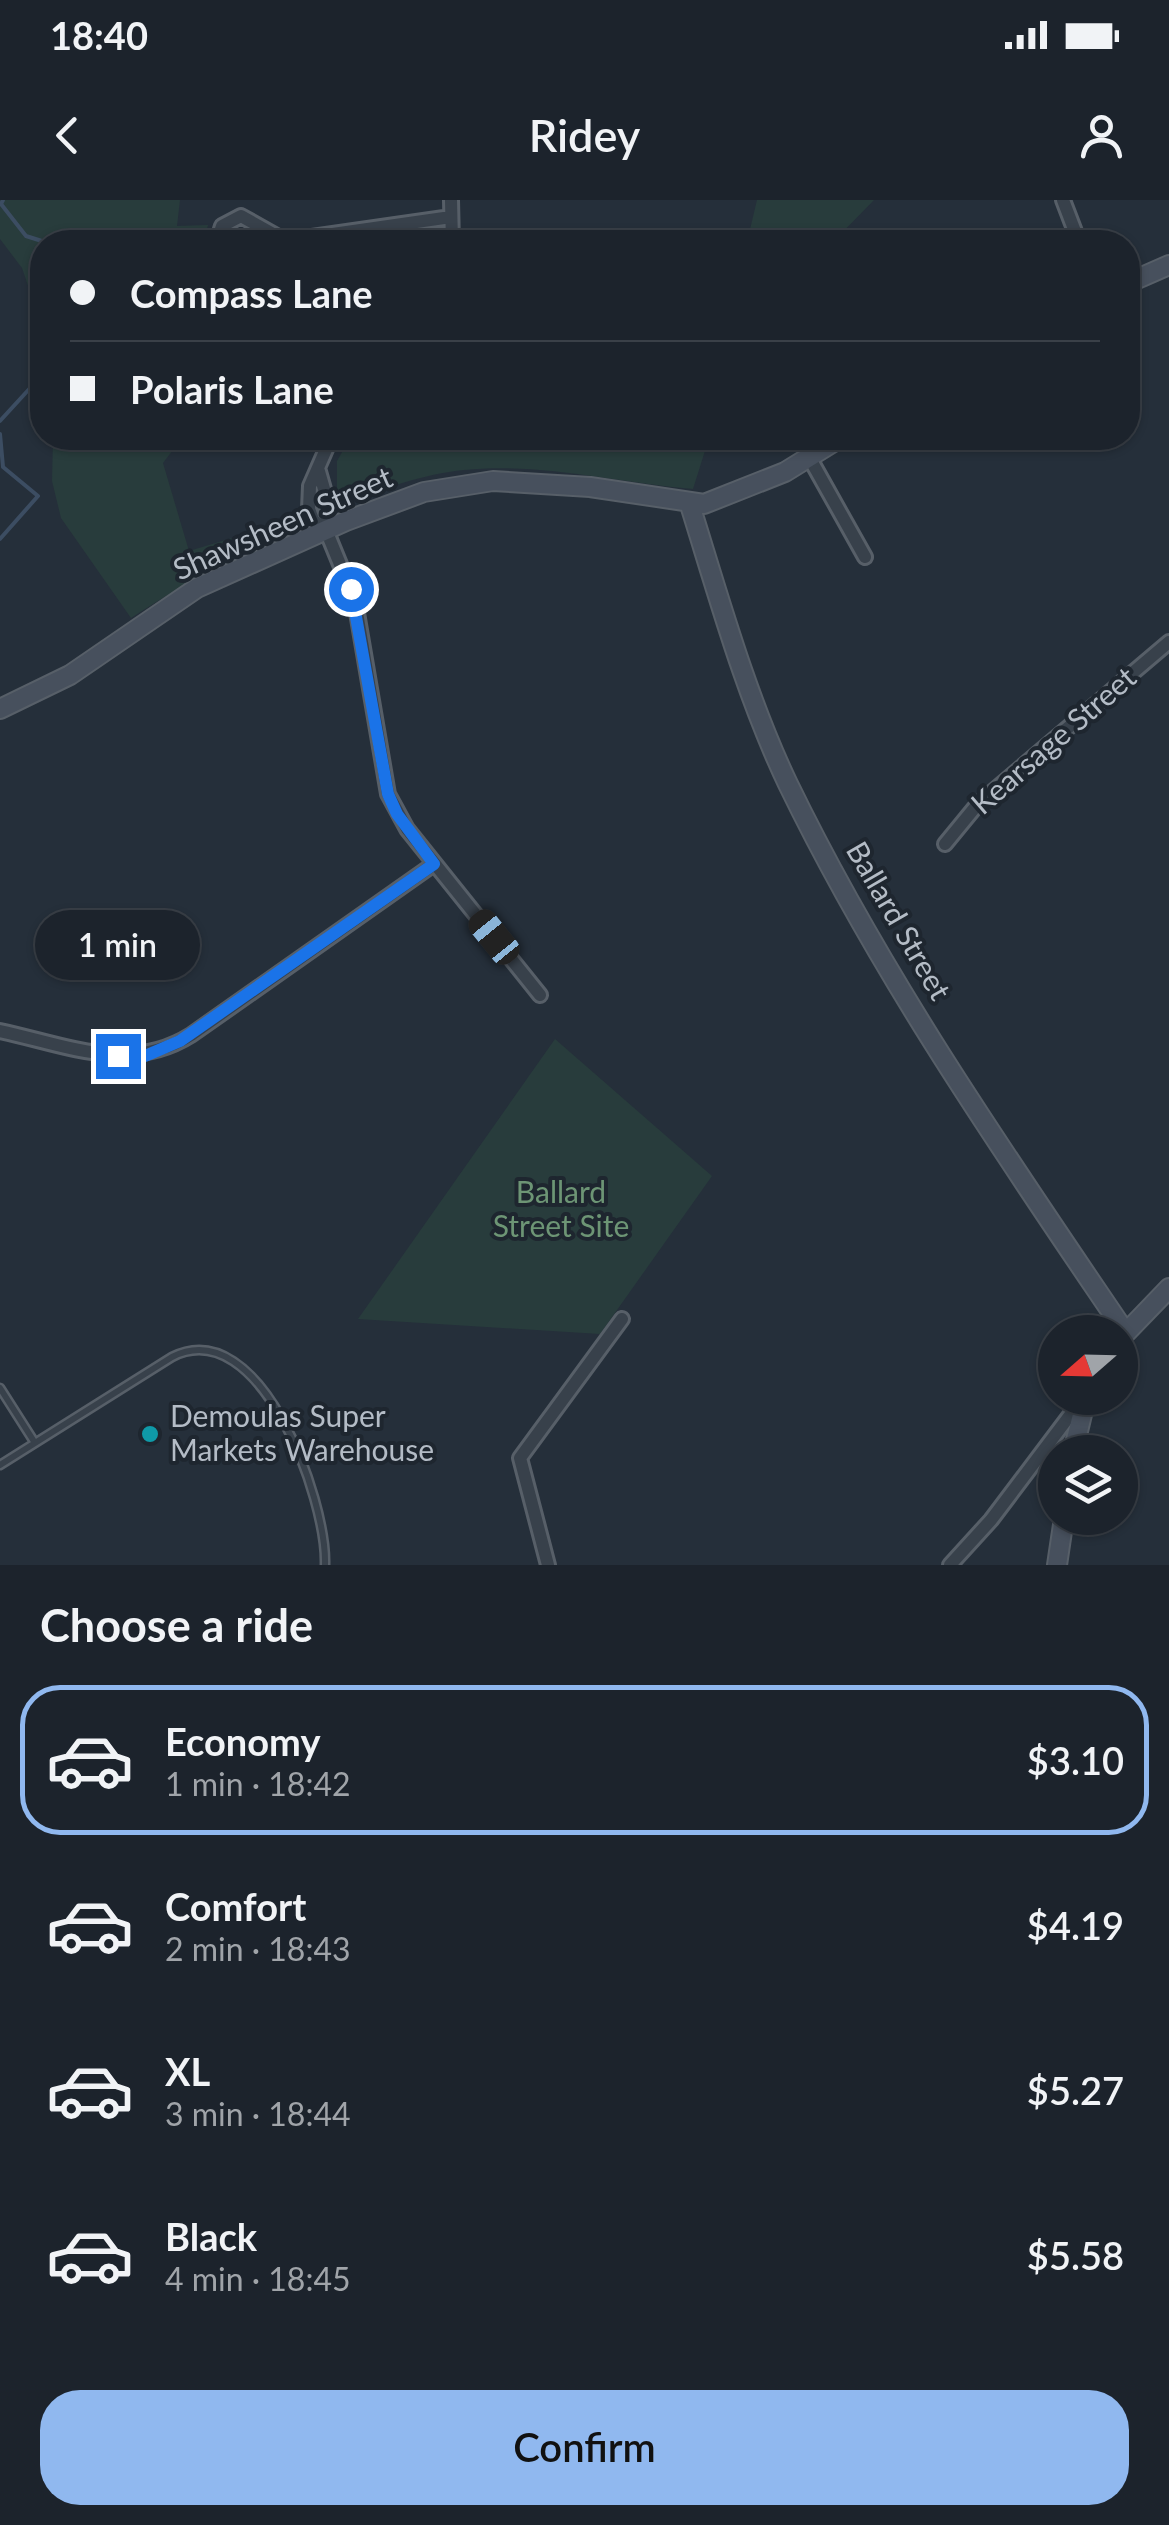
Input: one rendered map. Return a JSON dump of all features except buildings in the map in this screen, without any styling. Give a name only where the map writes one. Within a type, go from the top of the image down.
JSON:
[{"type":"street","points":[[451,200],[452,230]]},
{"type":"street","points":[[1063,200],[1074,230]]},
{"type":"street","points":[[221,230],[241,216],[264,230]]},
{"type":"street","points":[[352,230],[452,216]]},
{"type":"street","points":[[1140,277],[1169,264]]},
{"type":"street","points":[[325,450],[310,486],[309,509],[313,520],[326,530],[358,610],[388,794],[397,814],[434,864],[540,995]]},
{"type":"street","name":"Shawsheen Street","points":[[0,709],[70,675],[198,588],[326,530],[424,492],[493,481],[590,487],[690,505],[727,498],[820,450]]},
{"type":"street","points":[[809,457],[865,557]]},
{"type":"street","name":"Ballard Street","points":[[690,505],[760,719],[788,784],[878,948],[1110,1315]]},
{"type":"street","name":"Kearsage Street","points":[[945,844],[977,806],[1169,642]]},
{"type":"street","points":[[0,1030],[118,1056],[163,1050],[434,864]]},
{"type":"street","points":[[1138,1320],[1169,1288]]},
{"type":"street","points":[[548,1565],[520,1458],[622,1319]]},
{"type":"street","points":[[950,1565],[991,1520],[1071,1415]]},
{"type":"street","points":[[1057,1565],[1061,1535]]},
{"type":"lane","points":[[0,1465],[188,1349],[212,1348],[230,1355],[264,1396],[305,1464],[324,1533],[324,1565]]},
{"type":"lane","points":[[0,1388],[35,1443]]},
{"type":"green space","points":[[0,200],[180,200],[177,226],[208,225],[207,230],[30,230],[30,292],[22,268],[0,239]]},
{"type":"green space","points":[[757,200],[874,200],[845,230],[750,230]]},
{"type":"green space","points":[[53,450],[173,450],[163,463],[189,551],[302,517],[337,493],[337,461],[343,450],[705,450],[693,489],[493,468],[425,477],[383,489],[247,550],[131,618],[61,518],[52,481]]},
{"type":"green space","name":"Ballard Street Site","points":[[555,1039],[712,1176],[600,1334],[358,1319]]},
{"type":"waterway","points":[[3,200],[1,204],[30,237]]},
{"type":"waterway","points":[[0,421],[30,388]]},
{"type":"waterway","points":[[0,434],[3,467],[38,496],[0,539]]},
{"type":"place","name":"Demoulas Super Markets Warehouse","points":[[150,1434]]},
{"type":"route","points":[[118,1056],[145,1056],[180,1041],[434,864],[397,814],[388,794],[351,589]]}]
